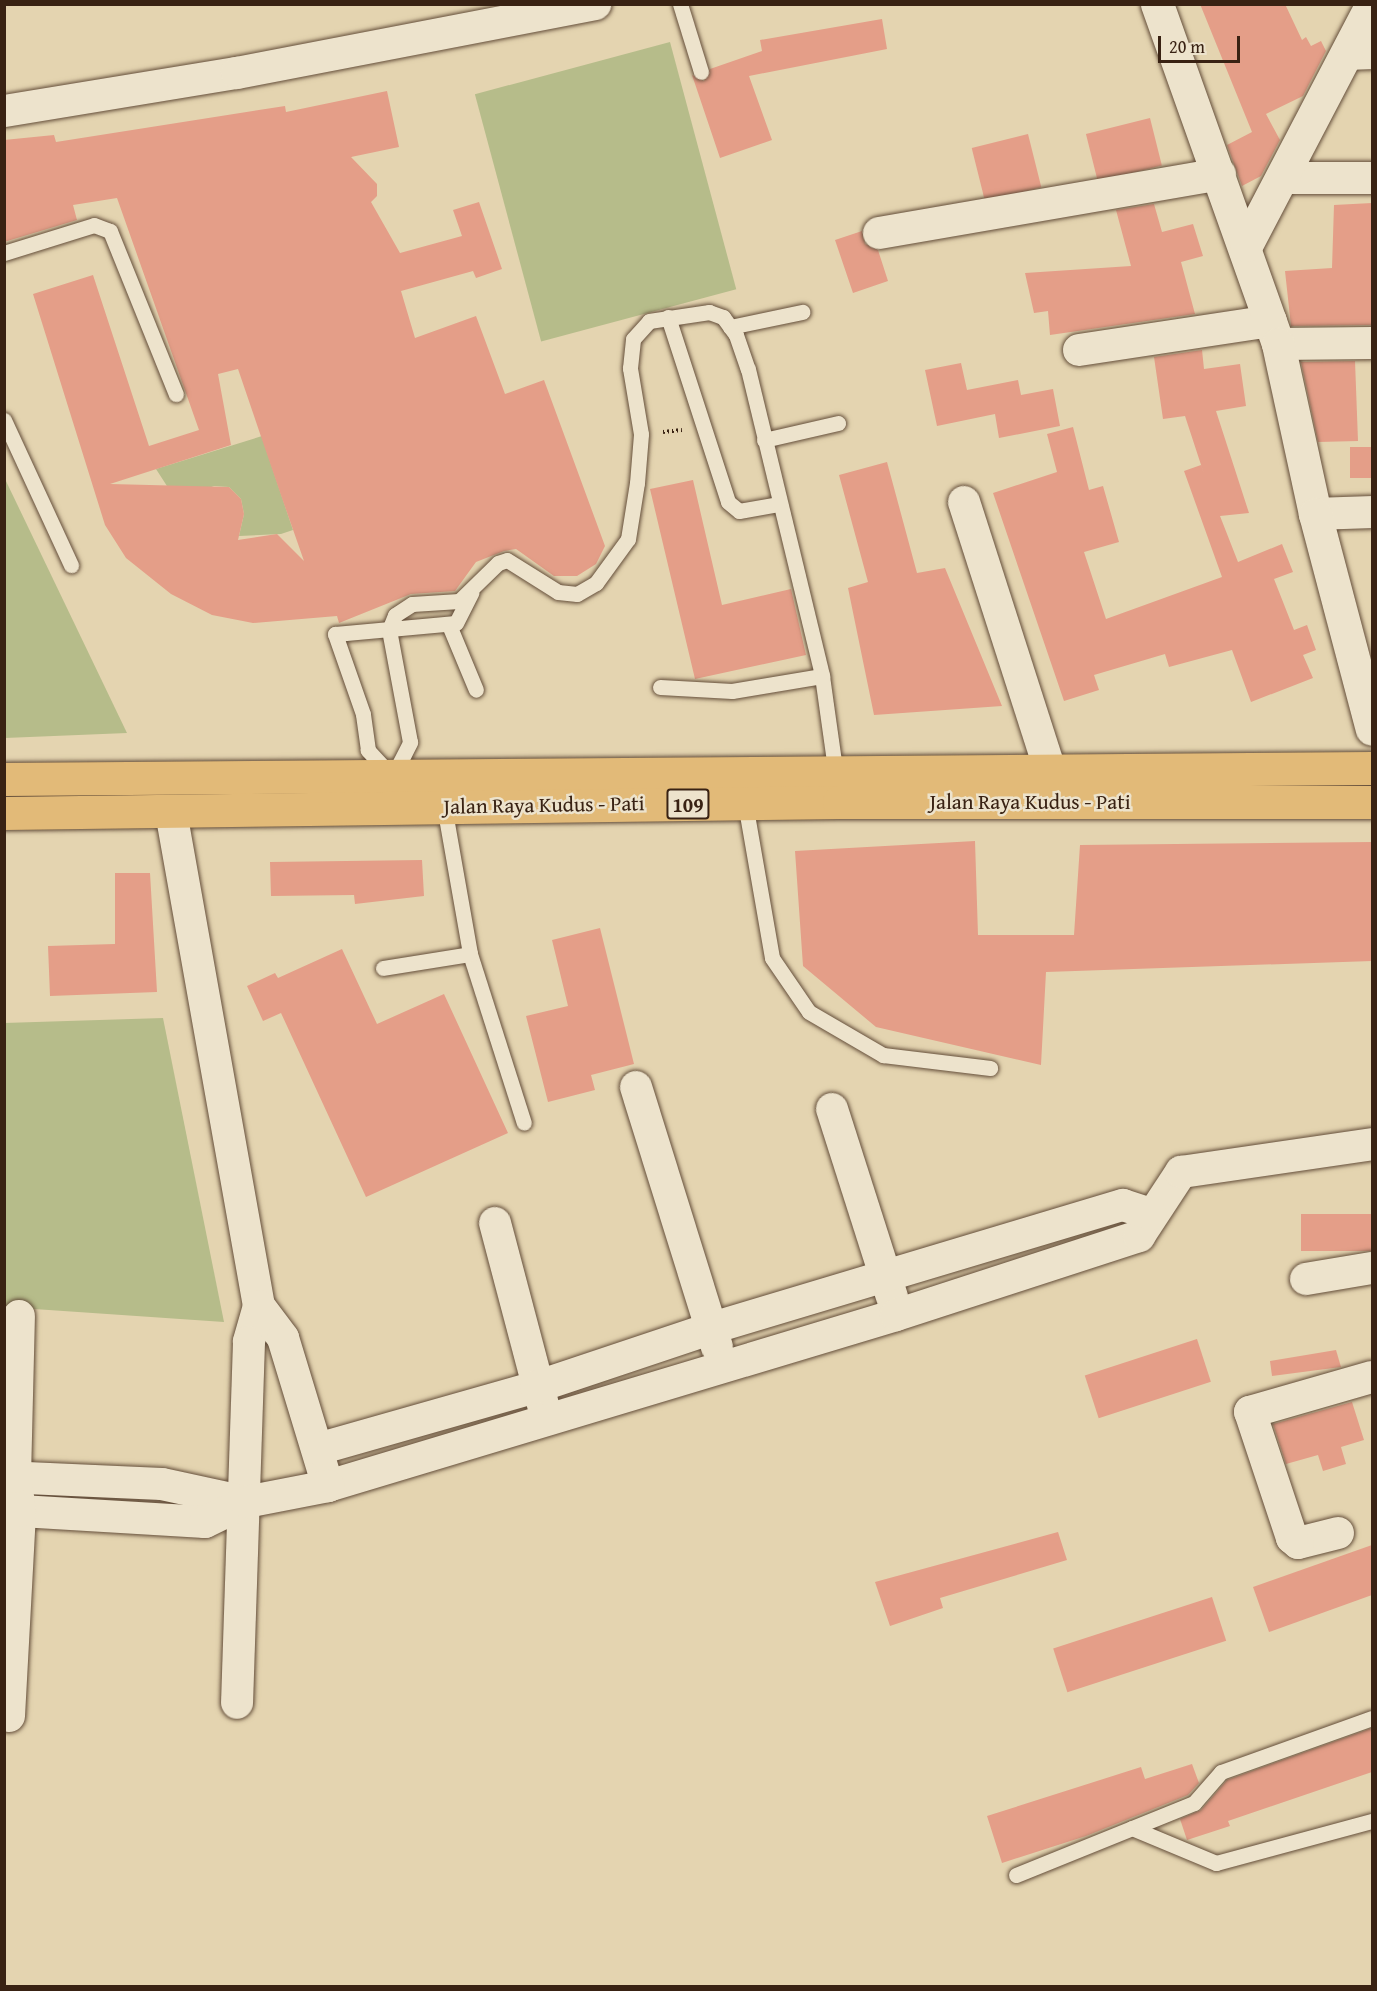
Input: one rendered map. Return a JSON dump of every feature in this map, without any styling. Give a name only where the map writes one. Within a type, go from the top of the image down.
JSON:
[{"type":"main road","name":"Jalan Raya Kudus - Pati","points":[[4,813],[171,812],[394,792],[444,806],[745,803],[837,787],[1050,770],[1372,768]]},
{"type":"main road","name":"Jalan Raya Kudus - Pati","points":[[4,779],[394,792],[837,787],[1372,802]]},
{"type":"street","points":[[4,111],[237,73],[594,4]]},
{"type":"street","points":[[1157,4],[1246,245],[1274,332],[1315,513],[1372,729]]},
{"type":"street","points":[[1246,245],[1283,178],[1360,53],[1372,4]]},
{"type":"street","points":[[879,233],[1220,174]]},
{"type":"street","points":[[1283,178],[1372,178]]},
{"type":"street","points":[[1079,350],[1274,332],[1372,343]]},
{"type":"street","points":[[964,502],[1050,770]]},
{"type":"street","points":[[1315,513],[1372,512]]},
{"type":"street","points":[[171,812],[259,1306],[249,1342],[246,1502],[237,1703]]},
{"type":"street","points":[[636,1087],[722,1365]]},
{"type":"street","points":[[832,1109],[887,1277],[896,1315]]},
{"type":"street","points":[[12,1511],[205,1522],[246,1502],[328,1486],[722,1365],[896,1315],[1139,1236],[1180,1172],[1372,1144]]},
{"type":"street","points":[[318,1449],[536,1387],[712,1328],[1123,1205],[1151,1214]]},
{"type":"street","points":[[495,1223],[536,1387],[549,1420]]},
{"type":"street","points":[[1306,1279],[1372,1268]]},
{"type":"street","points":[[259,1306],[283,1338],[328,1486]]},
{"type":"street","points":[[9,1716],[12,1511],[10,1477],[19,1316]]},
{"type":"street","points":[[1338,1533],[1298,1543],[1292,1538],[1250,1412],[1372,1377]]},
{"type":"street","points":[[10,1477],[162,1484],[246,1502]]},
{"type":"lane","points":[[680,4],[701,72]]},
{"type":"lane","points":[[4,253],[94,225],[110,231],[176,394]]},
{"type":"lane","points":[[394,792],[410,742],[389,630],[402,608],[459,601],[471,593],[498,563],[507,560],[558,592],[577,594],[596,583],[627,539],[641,434],[630,368],[633,339],[649,321],[709,312],[723,317],[741,345],[822,676],[837,787]]},
{"type":"lane","points":[[730,327],[802,312]]},
{"type":"lane","points":[[668,317],[730,506],[739,511],[779,504]]},
{"type":"lane","points":[[4,420],[71,566]]},
{"type":"lane","points":[[764,440],[838,423]]},
{"type":"lane","points":[[394,792],[368,750],[363,714],[335,634],[449,625],[461,618],[471,593]]},
{"type":"lane","points":[[449,625],[476,690]]},
{"type":"lane","points":[[660,687],[732,691],[822,676]]},
{"type":"lane","points":[[745,803],[772,958],[809,1012],[883,1055],[990,1068]]},
{"type":"lane","points":[[444,806],[470,954],[524,1123]]},
{"type":"lane","points":[[383,968],[470,954]]},
{"type":"lane","points":[[1016,1875],[1194,1803],[1221,1772],[1372,1719]]},
{"type":"lane","points":[[1132,1828],[1216,1863],[1372,1821]]},
{"type":"path","points":[[641,434],[704,427]]},
{"type":"green space","points":[[670,42],[736,289],[541,342],[475,94]]},
{"type":"green space","points":[[291,427],[266,449],[293,530],[281,534],[239,536],[244,514],[241,499],[229,487],[214,486],[176,500],[156,469]]},
{"type":"green space","points":[[5,479],[127,733],[5,738]]},
{"type":"green space","points":[[163,1018],[224,1322],[5,1307],[4,1023]]},
{"type":"building","points":[[1200,4],[1285,4],[1302,40],[1306,37],[1311,46],[1321,41],[1326,51],[1303,96],[1266,114],[1280,140],[1261,176],[1242,186],[1227,145],[1252,132]]},
{"type":"building","points":[[882,19],[887,49],[749,76],[772,140],[720,158],[692,75],[704,81],[710,69],[762,51],[760,40]]},
{"type":"building","points":[[387,91],[399,147],[351,157],[377,184],[377,196],[371,202],[400,253],[462,236],[453,210],[479,202],[502,269],[476,278],[473,271],[401,291],[415,338],[476,316],[505,394],[544,380],[605,546],[596,564],[577,576],[554,576],[516,549],[504,551],[476,562],[455,591],[411,594],[339,623],[337,616],[253,623],[212,615],[171,594],[126,558],[105,525],[33,294],[93,275],[149,446],[199,430],[117,198],[73,205],[77,220],[4,242],[4,140],[54,135],[56,142],[285,106],[286,112]],"holes":[[[238,369],[304,561],[277,534],[238,540],[244,514],[241,499],[229,487],[110,484],[231,445],[218,374]]]},
{"type":"building","points":[[1150,118],[1162,166],[1098,182],[1086,134]]},
{"type":"building","points":[[1028,134],[1041,187],[985,201],[972,148]]},
{"type":"building","points":[[1372,203],[1372,325],[1291,326],[1285,271],[1332,268],[1334,205]]},
{"type":"building","points":[[1154,204],[1162,232],[1193,224],[1203,256],[1181,262],[1195,314],[1050,335],[1048,311],[1034,313],[1025,273],[1131,266],[1116,210]]},
{"type":"building","points":[[862,231],[865,244],[878,250],[888,281],[853,293],[835,240]]},
{"type":"building","points":[[1202,350],[1204,369],[1240,364],[1246,406],[1216,411],[1249,513],[1220,516],[1238,562],[1282,544],[1293,572],[1274,579],[1294,630],[1307,625],[1316,650],[1303,655],[1313,678],[1251,702],[1232,650],[1169,667],[1165,654],[1094,675],[1099,690],[1064,701],[993,493],[1057,472],[1047,434],[1073,427],[1089,490],[1103,486],[1119,542],[1084,552],[1106,619],[1222,577],[1184,471],[1201,465],[1204,474],[1185,416],[1163,419],[1154,357]]},
{"type":"building","points":[[1355,361],[1358,441],[1318,442],[1301,362]]},
{"type":"building","points":[[961,363],[967,390],[1018,380],[1021,395],[1053,389],[1060,426],[999,438],[995,414],[937,426],[925,370]]},
{"type":"building","points":[[1350,447],[1372,447],[1372,478],[1350,478]]},
{"type":"building","points":[[887,462],[917,573],[945,568],[1002,706],[874,715],[848,588],[868,582],[839,475]]},
{"type":"building","points":[[693,480],[722,605],[791,589],[806,655],[695,679],[650,489]]},
{"type":"building","points":[[975,841],[978,935],[1074,935],[1080,845],[1372,842],[1372,961],[1046,972],[1041,1065],[876,1027],[803,966],[795,851]]},
{"type":"building","points":[[422,860],[424,896],[355,904],[354,895],[271,896],[270,862]]},
{"type":"building","points":[[115,873],[150,873],[157,992],[50,996],[48,946],[115,944]]},
{"type":"building","points":[[600,928],[634,1064],[591,1075],[595,1090],[548,1102],[526,1016],[568,1006],[552,940]]},
{"type":"building","points":[[342,949],[377,1024],[444,994],[508,1133],[366,1197],[281,1013],[263,1021],[247,986],[275,973],[278,978]]},
{"type":"building","points":[[1301,1214],[1372,1214],[1372,1251],[1301,1251]]},
{"type":"building","points":[[1197,1339],[1211,1382],[1099,1418],[1085,1375]]},
{"type":"building","points":[[1336,1350],[1341,1367],[1272,1376],[1270,1361]]},
{"type":"building","points":[[1352,1402],[1364,1440],[1341,1447],[1346,1464],[1323,1471],[1318,1455],[1286,1464],[1273,1424]]},
{"type":"building","points":[[1058,1532],[1067,1560],[940,1598],[943,1608],[890,1626],[875,1582]]},
{"type":"building","points":[[1372,1545],[1372,1595],[1269,1632],[1253,1587]]},
{"type":"building","points":[[1212,1597],[1226,1641],[1067,1692],[1053,1649]]},
{"type":"building","points":[[1372,1728],[1372,1772],[1228,1821],[1230,1826],[1187,1840],[1180,1819],[1201,1810],[1227,1780]]},
{"type":"building","points":[[1192,1764],[1199,1783],[1188,1795],[1086,1836],[1002,1863],[987,1816],[1141,1767],[1145,1779]]}]
